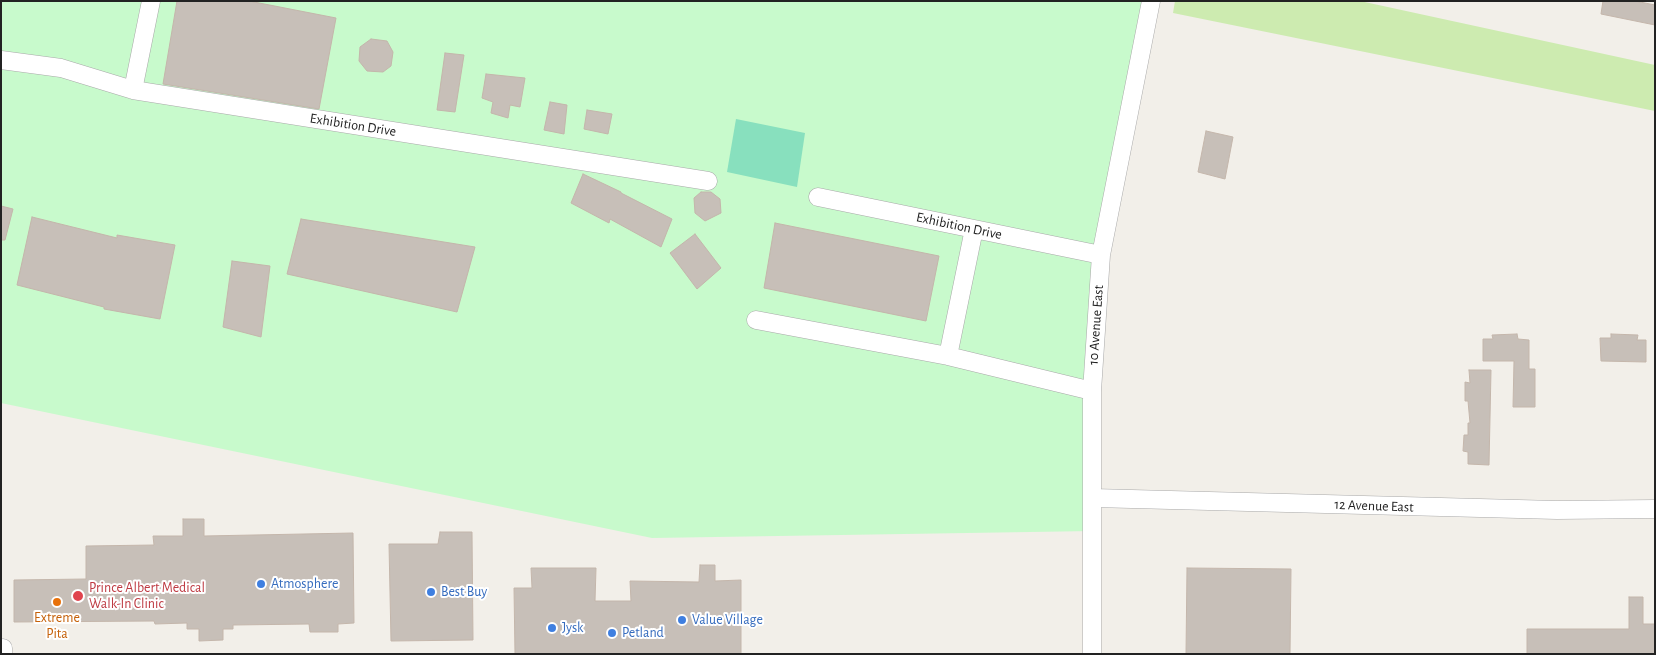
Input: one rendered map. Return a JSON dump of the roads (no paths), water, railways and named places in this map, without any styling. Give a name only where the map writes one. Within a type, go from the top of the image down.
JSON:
[{"type":"street","points":[[133,90],[151,1]]},
{"type":"street","name":"10 Avenue East","points":[[1092,654],[1092,391],[1101,256],[1151,1]]},
{"type":"street","name":"Exhibition Drive","points":[[1,60],[61,68],[133,90],[708,181]]},
{"type":"street","name":"Exhibition Drive","points":[[818,197],[1101,256]]},
{"type":"street","points":[[948,356],[974,229]]},
{"type":"street","points":[[756,320],[948,356],[1092,391]]},
{"type":"street","name":"12 Avenue East","points":[[1093,498],[1558,510],[1655,509]]},
{"type":"place","name":"Atmosphere","points":[[261,584]]},
{"type":"place","name":"Best Buy","points":[[431,592]]},
{"type":"place","name":"Prince Albert Medical Walk-In Clinic","points":[[78,596]]},
{"type":"place","name":"Extreme Pita","points":[[57,602]]},
{"type":"place","name":"Value Village","points":[[682,620]]},
{"type":"place","name":"Jysk","points":[[552,628]]},
{"type":"place","name":"Petland","points":[[612,633]]}]
